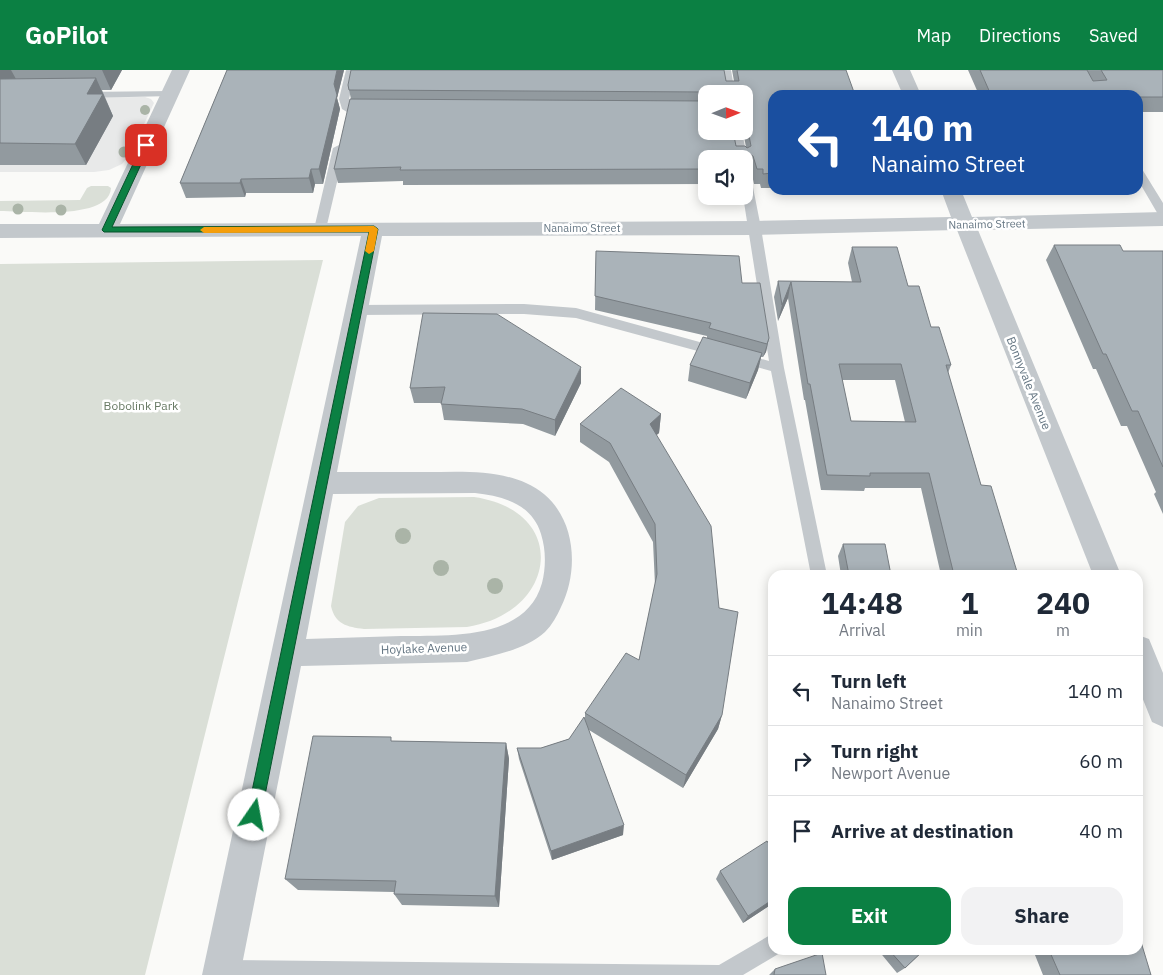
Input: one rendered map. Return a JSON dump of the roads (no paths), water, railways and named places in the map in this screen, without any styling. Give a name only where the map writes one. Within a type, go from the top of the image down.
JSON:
[{"type":"street","points":[[107,230],[181,70]]},
{"type":"street","points":[[902,70],[910,90]]},
{"type":"street","name":"Bonnyvale Avenue","points":[[953,195],[1105,570]]},
{"type":"street","name":"Nanaimo Street","points":[[0,231],[755,228],[1163,219]]},
{"type":"street","points":[[221,973],[374,229]]},
{"type":"street","name":"Hoylake Avenue","points":[[288,653],[466,648],[493,642],[534,623],[554,595],[560,564],[558,542],[550,522],[538,508],[520,493],[497,484],[474,482],[322,483]]},
{"type":"street","points":[[1143,662],[1163,712]]},
{"type":"lane","points":[[351,70],[344,99],[347,113],[377,109]]},
{"type":"lane","points":[[726,70],[728,85]]},
{"type":"lane","points":[[71,95],[169,94]]},
{"type":"lane","points":[[320,229],[342,138]]},
{"type":"lane","points":[[1143,179],[1163,213]]},
{"type":"lane","points":[[750,205],[777,368],[818,570]]},
{"type":"lane","points":[[357,310],[524,309],[576,314],[777,368]]},
{"type":"lane","points":[[722,975],[768,947]]},
{"type":"lane","points":[[221,973],[717,975]]},
{"type":"park label","name":"Bobolink Park","points":[[141,405]]}]
